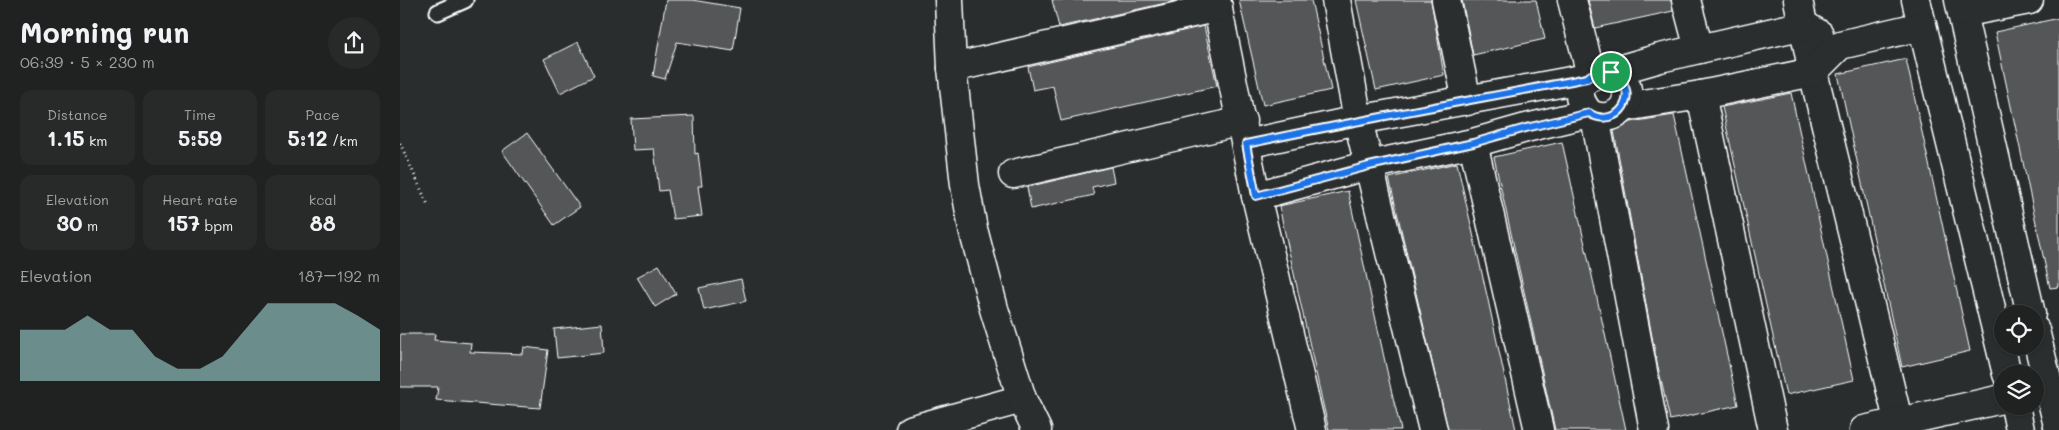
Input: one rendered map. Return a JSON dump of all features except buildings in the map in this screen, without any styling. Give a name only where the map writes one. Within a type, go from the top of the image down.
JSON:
[{"type":"street","points":[[949,0],[952,68],[965,186],[973,229],[994,309],[1022,399],[1036,430]]},
{"type":"street","points":[[1336,0],[1358,120],[1433,430]]},
{"type":"street","points":[[1446,0],[1467,101]]},
{"type":"street","points":[[1572,0],[1596,75]]},
{"type":"street","points":[[1686,0],[1699,50]]},
{"type":"street","points":[[1916,0],[2006,365]]},
{"type":"street","points":[[2029,0],[1961,7],[2029,305]]},
{"type":"street","points":[[952,68],[1217,3],[1256,196],[1312,430]]},
{"type":"street","points":[[1013,174],[1244,133],[1358,120],[1467,101],[1596,75],[1699,50],[1801,13]]},
{"type":"street","points":[[1801,13],[1840,45]]},
{"type":"street","points":[[1801,13],[1813,72],[1899,427]]},
{"type":"street","points":[[1624,107],[1701,95],[1813,72],[1840,45],[1922,26]]},
{"type":"street","points":[[1256,196],[1369,166],[1473,143],[1526,128],[1592,115],[1612,117],[1624,107],[1628,97],[1626,86],[1620,78],[1596,75],[1582,87],[1580,96],[1583,106],[1592,115],[1654,430]]},
{"type":"street","points":[[1701,95],[1774,430]]},
{"type":"street","points":[[1473,143],[1538,430]]},
{"type":"street","points":[[2044,347],[2051,360],[2059,430]]},
{"type":"street","points":[[910,430],[1022,399]]},
{"type":"street","points":[[1864,430],[1899,427],[1994,401]]},
{"type":"street","points":[[2017,415],[2020,430]]},
{"type":"lane","points":[[438,12],[465,0]]},
{"type":"path","points":[[400,142],[428,205]]},
{"type":"route","points":[[1611,72],[1620,78],[1626,86],[1628,97],[1624,107],[1612,117],[1595,117],[1589,113],[1473,143],[1369,166],[1256,196],[1246,144],[1358,120],[1467,101],[1611,72]]}]
